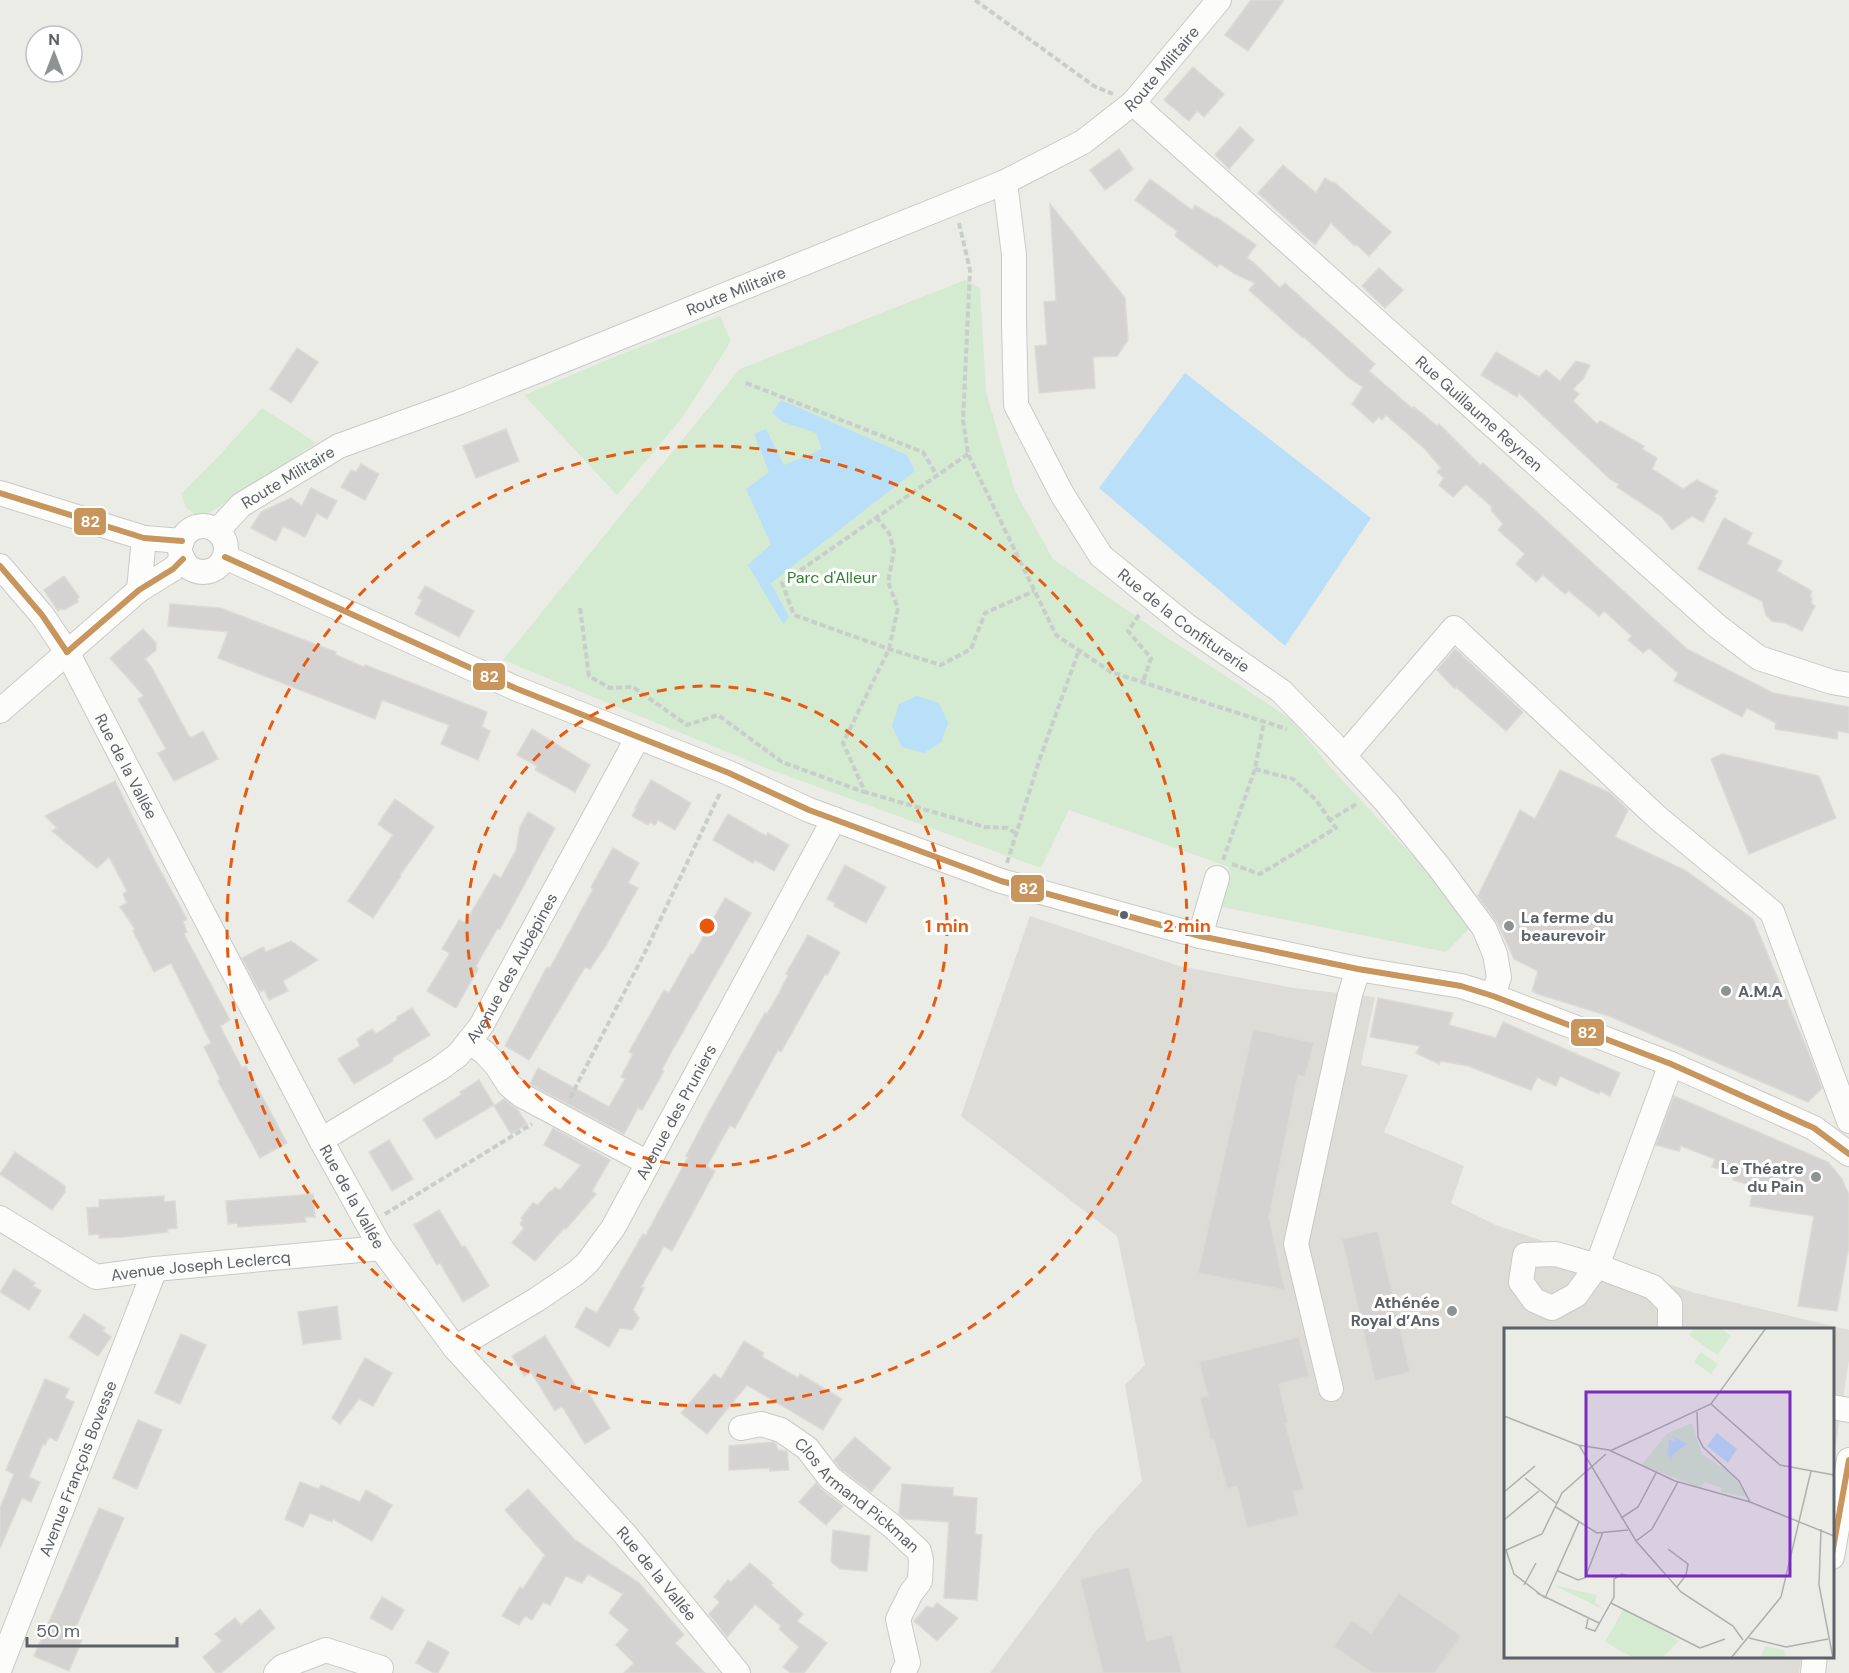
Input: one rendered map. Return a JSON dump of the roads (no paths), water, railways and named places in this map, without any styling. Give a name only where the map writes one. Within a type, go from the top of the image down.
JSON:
[{"type":"street","name":"Route Militaire","points":[[217,531],[241,505],[339,446],[460,402],[1005,182],[1083,142],[1133,103],[1219,0]]},
{"type":"street","name":"Rue Guillaume Reynen","points":[[1133,103],[1717,626],[1759,658],[1832,682],[1849,685]]},
{"type":"street","name":"Rue de la Confiturerie","points":[[1005,182],[1014,255],[1016,405],[1062,494],[1101,556],[1187,626],[1281,691],[1377,792],[1439,867],[1484,928],[1495,954],[1499,977],[1493,996]]},
{"type":"street","points":[[0,493],[183,550]]},
{"type":"street","points":[[0,711],[139,590],[173,569],[183,550],[185,535],[197,527],[204,526],[217,531],[225,543],[225,557],[215,568],[201,571],[188,565],[183,550]]},
{"type":"street","points":[[139,590],[144,538]]},
{"type":"street","points":[[225,557],[515,688],[729,773],[809,810],[1001,881],[1200,936],[1358,969],[1461,986],[1493,996],[1671,1064],[1814,1128],[1849,1154]]},
{"type":"street","name":"Rue de la Vallée","points":[[0,566],[42,615],[67,652],[321,1140],[381,1248],[455,1348],[624,1533],[738,1673]]},
{"type":"street","points":[[1344,756],[1454,628],[1658,818],[1772,912],[1849,1121]]},
{"type":"street","name":"Avenue des Aubépines","points":[[321,1140],[439,1069],[458,1055],[481,1026],[638,737]]},
{"type":"street","name":"Avenue des Pruniers","points":[[455,1348],[536,1300],[576,1273],[588,1262],[613,1228],[834,819]]},
{"type":"street","points":[[1200,936],[1220,869]]},
{"type":"street","points":[[1331,1389],[1296,1244],[1350,995],[1358,969]]},
{"type":"street","points":[[469,1041],[485,1053],[509,1085],[520,1095],[648,1163]]},
{"type":"street","points":[[1670,1328],[1670,1304],[1653,1287],[1597,1266],[1671,1064]]},
{"type":"street","name":"Avenue Joseph Leclercq","points":[[0,1218],[96,1277],[155,1269],[381,1248]]},
{"type":"street","name":"Avenue François Bovesse","points":[[0,1668],[155,1269]]},
{"type":"street","points":[[1834,1407],[1849,1410]]},
{"type":"street","name":"Clos Armand Pickman","points":[[741,1428],[761,1424],[781,1430],[807,1448],[830,1478],[892,1526],[919,1551],[920,1581],[898,1619],[908,1663],[903,1673]]},
{"type":"street","points":[[1834,1551],[1849,1460]]},
{"type":"street","points":[[276,1673],[282,1667],[326,1650],[381,1668]]},
{"type":"street","points":[[1812,1673],[1815,1658]]},
{"type":"water","points":[[1185,373],[1371,518],[1285,646],[1099,488]]},
{"type":"water","points":[[781,400],[907,455],[915,471],[771,583],[789,617],[783,624],[748,565],[771,544],[746,489],[769,472],[754,434],[766,429],[784,465],[822,449],[816,433],[783,422],[772,413]]},
{"type":"water","points":[[917,696],[939,703],[948,723],[941,742],[924,753],[902,747],[892,726],[899,704]]},
{"type":"place","name":"La ferme du beaurevoir","points":[[1509,926]]},
{"type":"place","name":"A.M.A","points":[[1726,991]]},
{"type":"place","name":"Le Théatre du Pain","points":[[1816,1177]]},
{"type":"place","name":"Athénée Royal d’Ans","points":[[1452,1311]]},
{"type":"park label","name":"Parc d'Alleur","points":[[832,577]]}]
